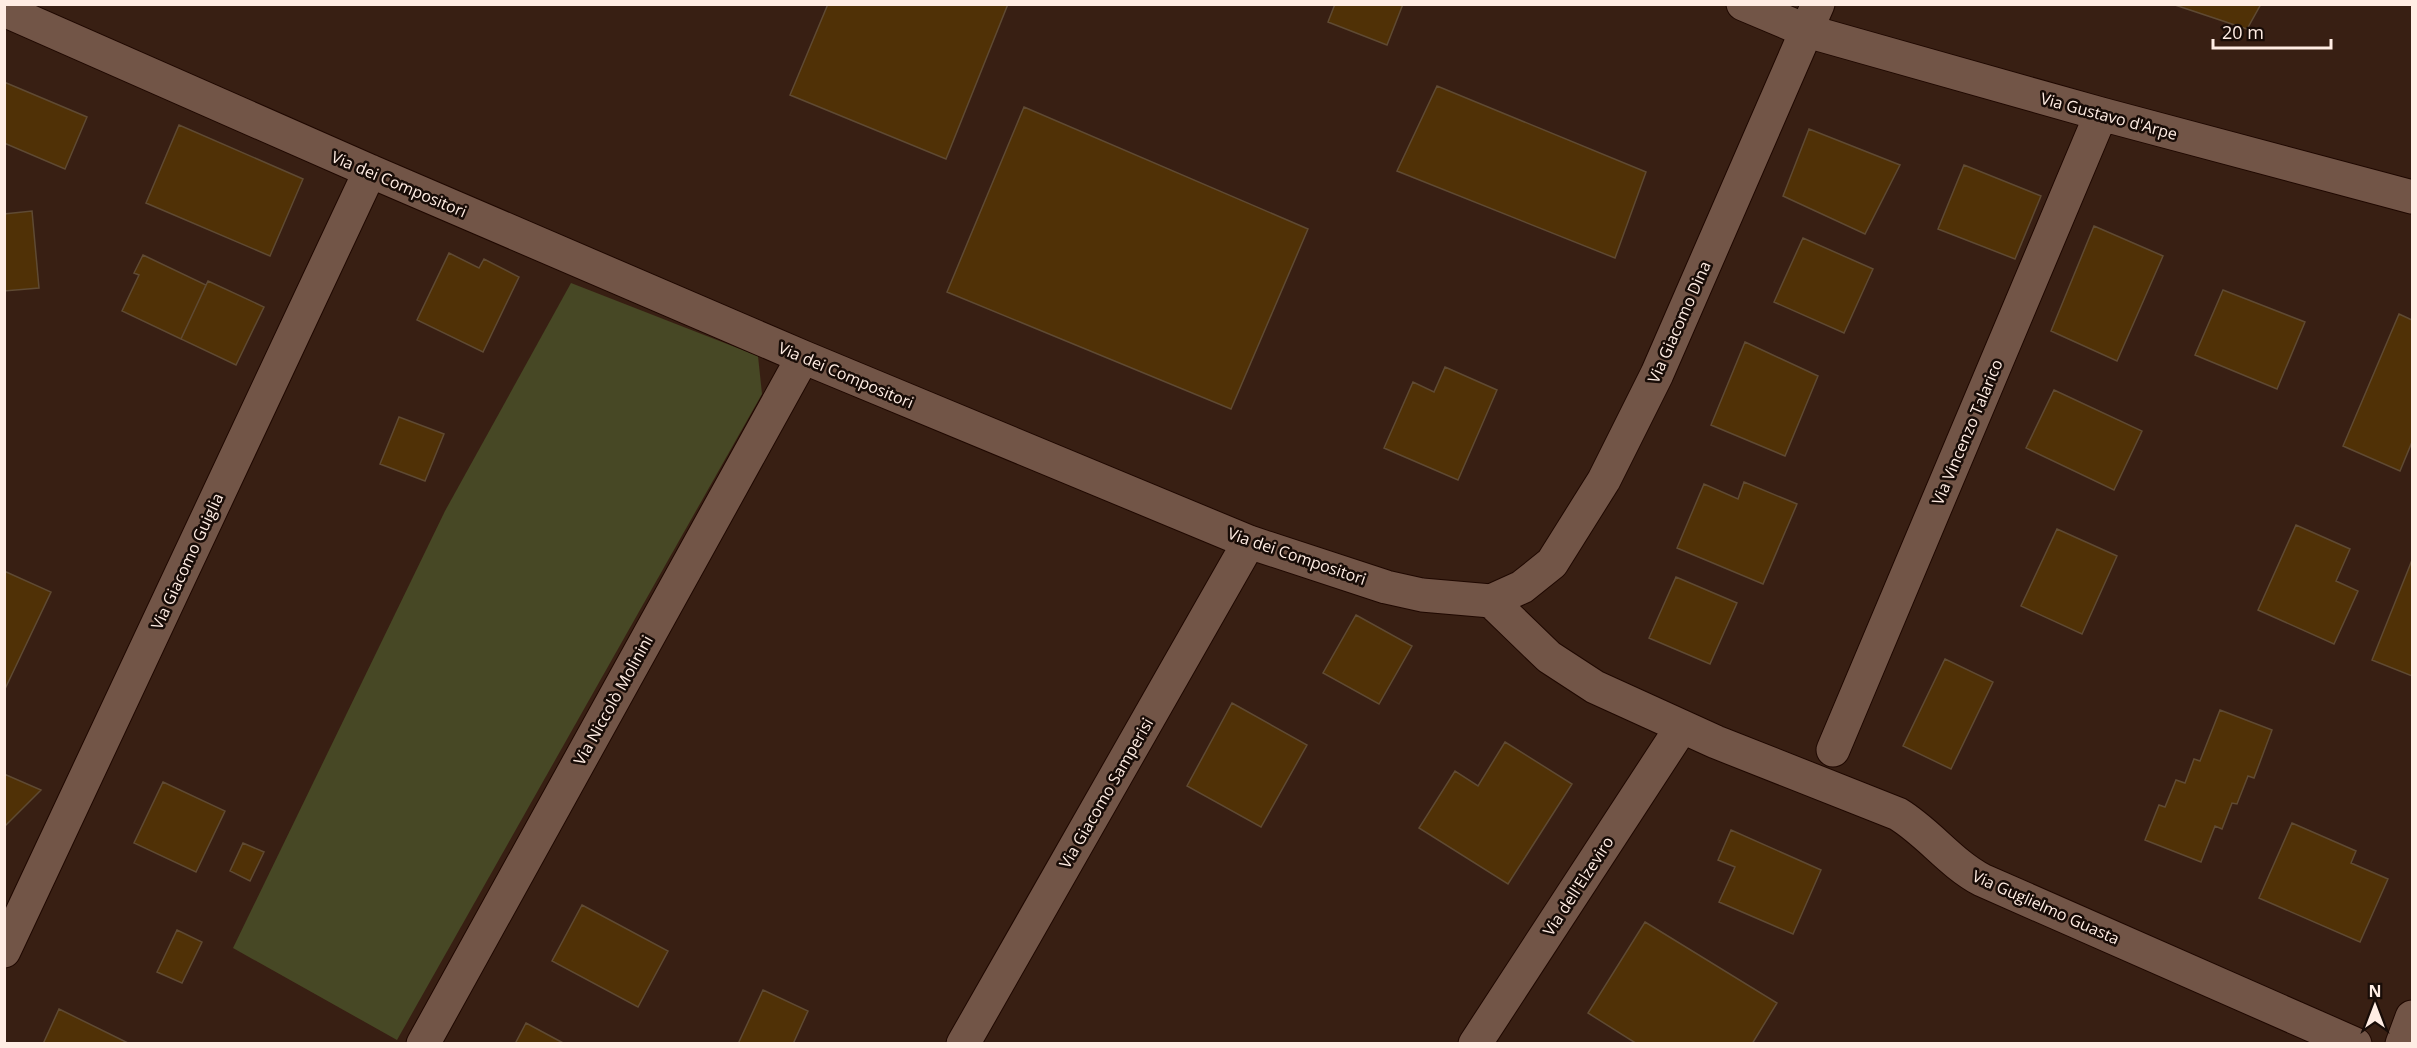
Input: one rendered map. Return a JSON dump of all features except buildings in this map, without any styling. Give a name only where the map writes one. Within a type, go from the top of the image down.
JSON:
[{"type":"street","name":"Via Gustavo d'Arpe","points":[[1743,4],[1813,18],[2101,114],[2412,197]]},
{"type":"street","name":"Via dei Compositori","points":[[4,10],[370,171],[803,357],[1249,542],[1386,587],[1422,595],[1491,602]]},
{"type":"street","name":"Via Giacomo Dina","points":[[1491,602],[1522,587],[1552,563],[1604,480],[1657,374],[1813,18]]},
{"type":"street","name":"Via Vincenzo Talarico","points":[[1833,750],[2101,114]]},
{"type":"street","name":"Via Giacomo Guiglia","points":[[4,951],[370,171]]},
{"type":"street","name":"Via Niccolò Molinini","points":[[423,1044],[803,357]]},
{"type":"street","name":"Via Giacomo Samperisi","points":[[963,1044],[1249,542]]},
{"type":"street","points":[[1491,602],[1534,644],[1564,669],[1595,687],[1681,728]]},
{"type":"street","name":"Via dell'Elzeviro","points":[[1474,1044],[1681,728]]},
{"type":"street","name":"Via Guglielmo Guasta","points":[[1681,728],[1898,814],[1912,822],[1962,868],[1982,880],[2355,1044]]},
{"type":"street","points":[[2402,1044],[2412,1017]]},
{"type":"green space","points":[[571,283],[758,356],[762,394],[397,1040],[233,948],[445,511]]}]
